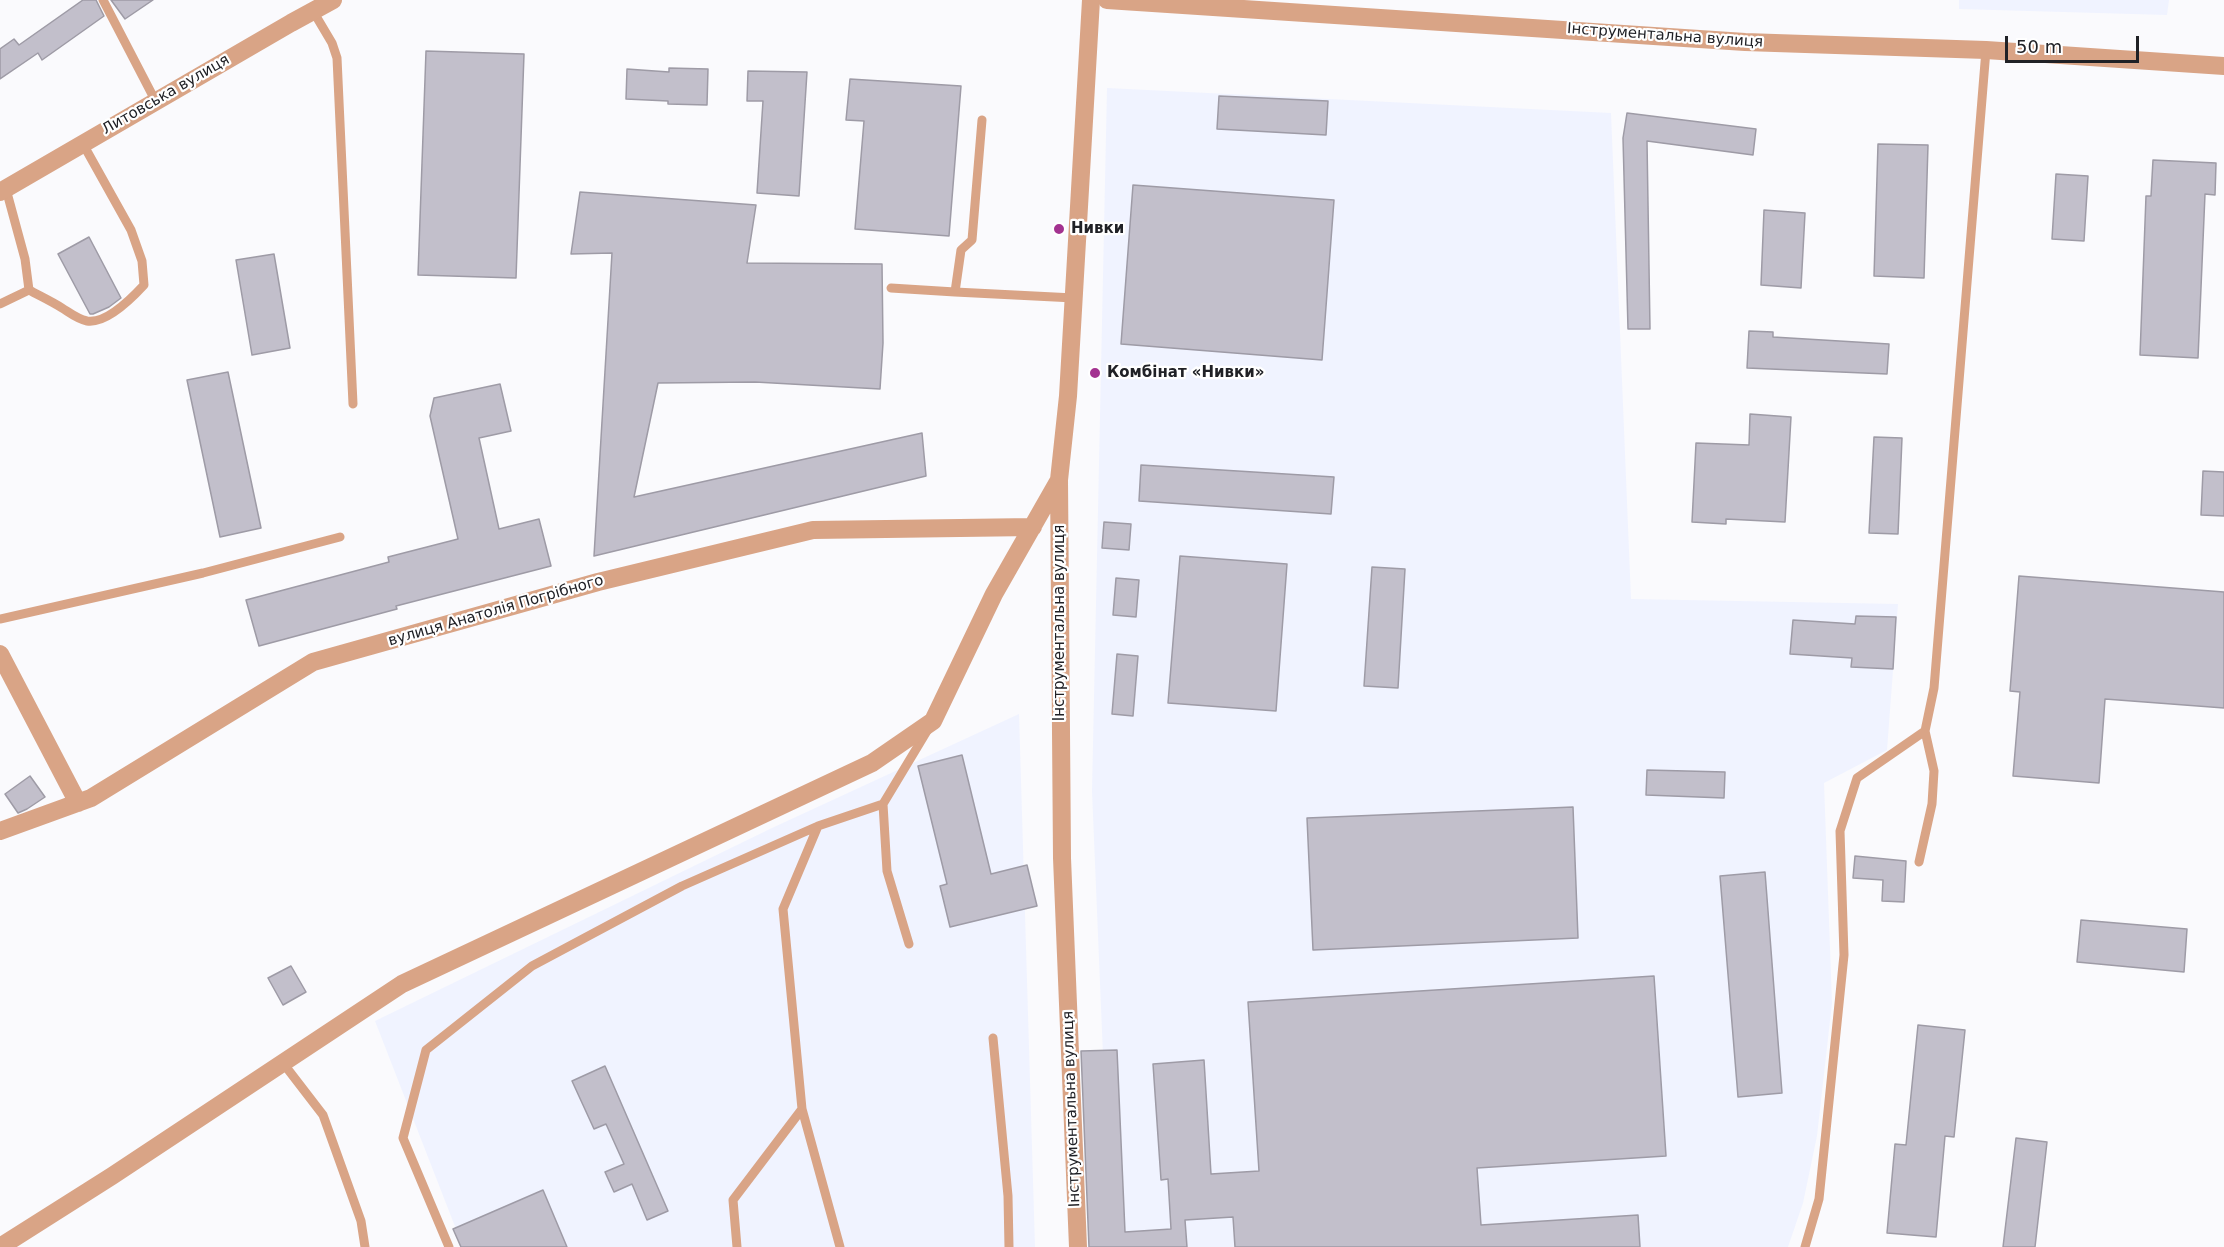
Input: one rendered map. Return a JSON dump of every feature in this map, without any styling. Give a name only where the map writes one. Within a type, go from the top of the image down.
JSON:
[{"type":"street","name":"Литовська вулиця","points":[[3,190],[333,0]]},
{"type":"street","name":"Інструментальна вулиця","points":[[1078,1247],[1062,858],[1059,480],[1068,396],[1091,0]]},
{"type":"street","name":"Інструментальна вулиця","points":[[1107,0],[1745,42],[1986,50],[2224,66]]},
{"type":"street","points":[[0,1247],[112,1176],[402,984],[872,763],[933,721],[994,594],[1059,480]]},
{"type":"street","name":"вулиця Анатолія Погрібного","points":[[0,831],[92,798],[313,662],[598,582],[813,530],[1033,527]]},
{"type":"street","points":[[0,654],[78,803]]},
{"type":"lane","points":[[103,0],[156,102]]},
{"type":"lane","points":[[314,11],[332,43],[337,58],[353,404]]},
{"type":"lane","points":[[1918,862],[1932,804],[1934,771],[1925,731],[1934,688],[1986,50]]},
{"type":"lane","points":[[956,292],[961,250],[972,240],[982,120]]},
{"type":"lane","points":[[29,291],[76,318],[89,322],[106,316],[128,303],[144,285],[142,261],[131,230],[82,144]]},
{"type":"lane","points":[[3,190],[25,259],[29,291]]},
{"type":"lane","points":[[891,288],[1074,298]]},
{"type":"lane","points":[[0,304],[29,291]]},
{"type":"lane","points":[[0,620],[202,573],[340,537]]},
{"type":"lane","points":[[909,944],[886,871],[883,804],[933,721]]},
{"type":"lane","points":[[1806,1247],[1820,1199],[1844,956],[1839,831],[1857,778],[1925,731]]},
{"type":"lane","points":[[449,1247],[403,1138],[426,1050],[532,966],[682,886],[818,826],[883,804]]},
{"type":"lane","points":[[818,826],[783,909],[802,1109],[840,1247]]},
{"type":"lane","points":[[993,1038],[1008,1196],[1010,1247]]},
{"type":"lane","points":[[283,1063],[323,1115],[361,1221],[365,1247]]},
{"type":"lane","points":[[737,1247],[734,1200],[802,1109]]},
{"type":"shaded area","points":[[1959,0],[2169,0],[2167,15],[1959,9]]},
{"type":"shaded area","points":[[1107,88],[1611,113],[1631,599],[1898,604],[1887,750],[1824,783],[1832,1003],[1817,1136],[1803,1203],[1788,1247],[1111,1247],[1092,791]]},
{"type":"shaded area","points":[[1019,714],[1035,1247],[463,1247],[375,1021],[772,828]]},
{"type":"building","points":[[83,0],[96,0],[104,16],[42,60],[38,53],[0,79],[0,49],[14,39],[19,45]]},
{"type":"building","points":[[111,0],[153,0],[125,19]]},
{"type":"building","points":[[426,51],[524,54],[516,278],[418,275]]},
{"type":"building","points":[[669,68],[708,69],[707,105],[668,104],[668,101],[626,99],[627,69],[669,72]]},
{"type":"building","points":[[748,71],[807,72],[799,196],[757,193],[763,101],[747,101]]},
{"type":"building","points":[[850,79],[961,86],[949,236],[855,229],[864,121],[846,120]]},
{"type":"building","points":[[1219,96],[1328,101],[1326,135],[1217,129]]},
{"type":"building","points":[[1627,113],[1756,129],[1753,155],[1647,141],[1650,329],[1628,329],[1623,138]]},
{"type":"building","points":[[1878,144],[1928,145],[1924,278],[1874,276]]},
{"type":"building","points":[[2153,160],[2216,163],[2215,195],[2205,194],[2198,358],[2140,355],[2146,196],[2151,196]]},
{"type":"building","points":[[2056,174],[2088,176],[2084,241],[2052,239]]},
{"type":"building","points":[[1133,185],[1334,200],[1322,360],[1121,344]]},
{"type":"building","points":[[580,192],[756,205],[747,263],[882,264],[883,343],[880,389],[755,382],[658,383],[634,497],[922,433],[926,476],[594,556],[612,253],[571,254]]},
{"type":"building","points":[[1764,210],[1805,213],[1801,288],[1761,285]]},
{"type":"building","points":[[89,237],[121,298],[109,307],[93,314],[90,314],[58,254]]},
{"type":"building","points":[[274,254],[290,348],[252,355],[236,260]]},
{"type":"building","points":[[1749,331],[1773,332],[1773,337],[1889,344],[1887,374],[1747,368]]},
{"type":"building","points":[[228,372],[261,528],[220,537],[187,380]]},
{"type":"building","points":[[500,384],[511,431],[479,438],[499,529],[539,519],[551,566],[396,606],[397,609],[259,646],[246,600],[389,562],[388,557],[458,539],[430,416],[434,398]]},
{"type":"building","points":[[1750,414],[1791,417],[1785,522],[1726,519],[1726,524],[1692,522],[1696,443],[1749,445]]},
{"type":"building","points":[[1874,437],[1902,438],[1898,534],[1869,533]]},
{"type":"building","points":[[1141,465],[1334,477],[1331,514],[1139,501]]},
{"type":"building","points":[[2203,471],[2224,472],[2224,516],[2201,515]]},
{"type":"building","points":[[1104,522],[1131,524],[1129,550],[1102,548]]},
{"type":"building","points":[[1180,556],[1287,564],[1276,711],[1168,703]]},
{"type":"building","points":[[1372,567],[1405,569],[1398,688],[1364,686]]},
{"type":"building","points":[[2019,576],[2224,592],[2224,708],[2105,699],[2099,783],[2013,776],[2020,692],[2010,691]]},
{"type":"building","points":[[1116,578],[1139,580],[1136,617],[1113,615]]},
{"type":"building","points":[[1856,616],[1896,617],[1893,669],[1851,667],[1852,658],[1790,654],[1793,620],[1855,624]]},
{"type":"building","points":[[1117,654],[1138,656],[1133,716],[1112,714]]},
{"type":"building","points":[[962,755],[991,874],[1027,865],[1037,906],[950,927],[940,886],[947,884],[918,766]]},
{"type":"building","points":[[1647,770],[1725,772],[1724,798],[1646,795]]},
{"type":"building","points":[[30,776],[45,797],[18,813],[5,794]]},
{"type":"building","points":[[1573,807],[1578,938],[1313,950],[1307,818]]},
{"type":"building","points":[[1855,856],[1906,861],[1904,902],[1882,901],[1883,880],[1853,878]]},
{"type":"building","points":[[1765,872],[1782,1093],[1738,1097],[1720,876]]},
{"type":"building","points":[[2081,920],[2187,929],[2184,972],[2077,962]]},
{"type":"building","points":[[291,966],[306,992],[283,1005],[268,978]]},
{"type":"building","points":[[1654,976],[1666,1156],[1477,1168],[1481,1225],[1638,1215],[1640,1247],[1235,1247],[1233,1217],[1185,1220],[1187,1247],[1089,1247],[1081,1051],[1117,1050],[1125,1232],[1171,1229],[1168,1179],[1161,1180],[1153,1064],[1204,1060],[1211,1174],[1259,1171],[1248,1002]]},
{"type":"building","points":[[1918,1025],[1965,1030],[1954,1137],[1945,1136],[1936,1237],[1887,1233],[1895,1144],[1906,1145]]},
{"type":"building","points":[[605,1066],[668,1211],[647,1220],[632,1184],[614,1192],[605,1172],[624,1164],[606,1124],[594,1129],[572,1081]]},
{"type":"building","points":[[2016,1138],[2047,1142],[2035,1247],[2003,1247]]},
{"type":"building","points":[[543,1190],[567,1247],[461,1247],[453,1229]]},
{"type":"place","name":"Нивки","points":[[1059,229]]},
{"type":"place","name":"Комбінат «Нивки»","points":[[1095,373]]}]
